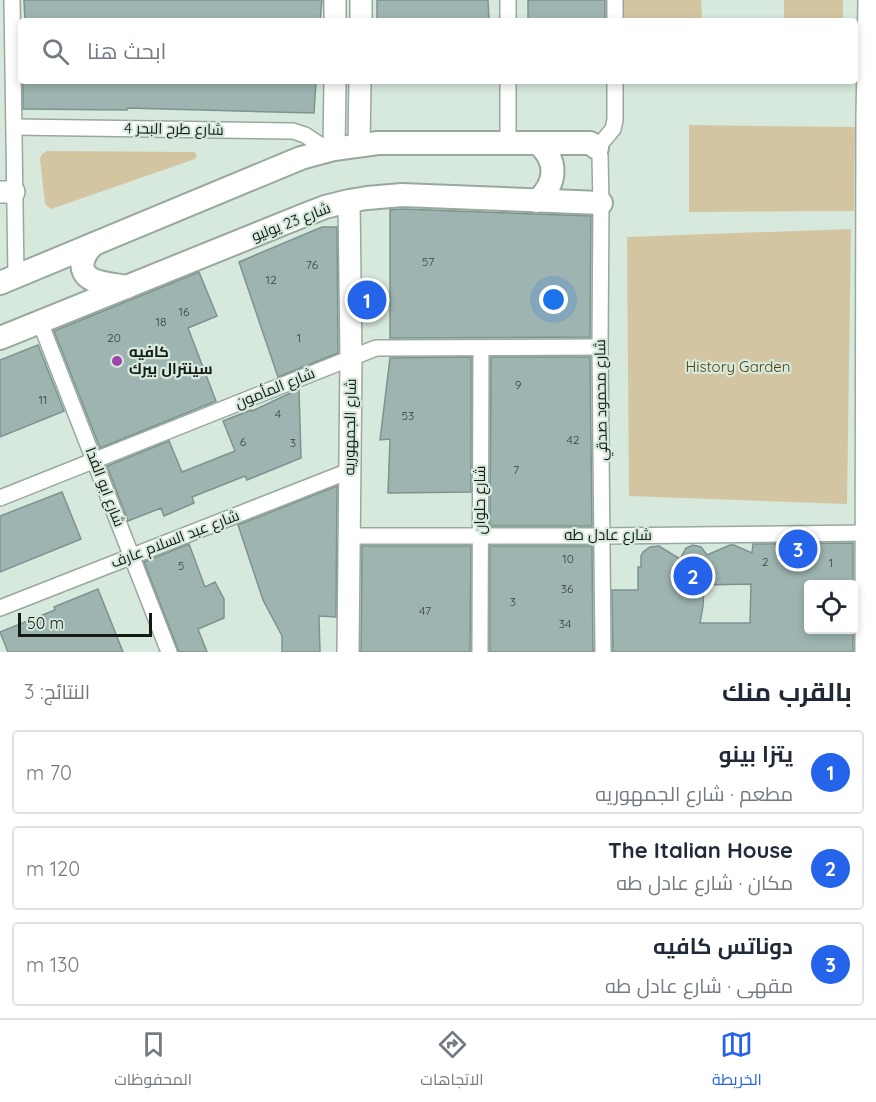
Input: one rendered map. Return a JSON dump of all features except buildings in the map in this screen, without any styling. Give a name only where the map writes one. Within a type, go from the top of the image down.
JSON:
[{"type":"main road","points":[[8,279],[301,158],[331,150],[397,142],[590,143],[597,148]]},
{"type":"main road","points":[[537,201],[549,189],[553,172],[549,156],[538,143]]},
{"type":"main road","name":"شارع 23 يوليو","points":[[0,338],[302,216],[349,201],[402,195],[601,203]]},
{"type":"main road","points":[[94,244],[84,255],[83,262],[87,276],[93,280],[127,287]]},
{"type":"street","points":[[8,279],[7,145],[14,127],[12,0]]},
{"type":"street","points":[[335,0],[335,18]]},
{"type":"street","points":[[361,0],[361,18]]},
{"type":"street","points":[[508,0],[508,18]]},
{"type":"street","points":[[615,0],[615,18]]},
{"type":"street","points":[[866,652],[869,0]]},
{"type":"street","points":[[331,150],[334,84]]},
{"type":"street","points":[[359,145],[360,84]]},
{"type":"street","points":[[508,84],[508,142]]},
{"type":"street","points":[[597,148],[613,129],[615,84]]},
{"type":"street","name":"شارع طرح البحر 4","points":[[14,127],[293,131],[331,150]]},
{"type":"street","name":"شارع محمود صدقي","points":[[597,148],[600,156],[601,203],[603,652]]},
{"type":"street","name":"شارع الجمهوريه","points":[[348,652],[351,358],[349,201]]},
{"type":"street","name":"شارع ابو الفدا","points":[[40,322],[169,652]]},
{"type":"street","name":"شارع المأمون","points":[[0,498],[376,348],[600,347]]},
{"type":"street","name":"شارع حلوان","points":[[480,652],[481,348]]},
{"type":"street","name":"شارع عبد السلام عارف","points":[[0,608],[349,471]]},
{"type":"street","name":"شارع عادل طه","points":[[349,536],[867,533]]},
{"type":"green space","points":[[622,0],[701,0],[702,18],[621,18]]},
{"type":"green space","points":[[784,0],[843,0],[843,18],[784,18]]},
{"type":"green space","points":[[689,125],[855,127],[854,211],[689,212]]},
{"type":"green space","points":[[47,151],[194,152],[197,155],[195,159],[51,209],[45,204],[40,158]]},
{"type":"green space","name":"History Garden","points":[[851,229],[847,504],[629,496],[627,237]]},
{"type":"place","name":"يتزا بينو","points":[[367,300]]},
{"type":"place","name":"كافيه سينترال بيرك","points":[[117,361]]},
{"type":"place","name":"دوناتس كافيه","points":[[798,549]]},
{"type":"place","name":"The Italian House","points":[[693,576]]}]
